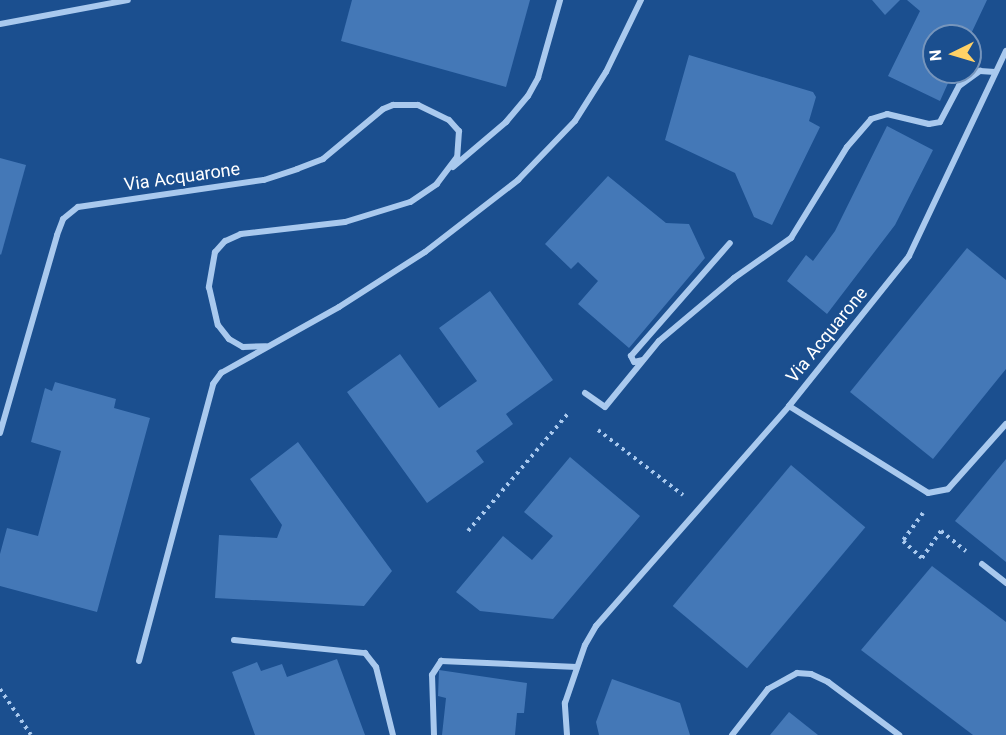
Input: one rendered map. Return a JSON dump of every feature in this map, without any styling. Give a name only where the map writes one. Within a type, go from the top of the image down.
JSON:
[{"type":"street","points":[[0,24],[128,0]]},
{"type":"street","points":[[266,346],[243,347],[229,339],[218,325],[208,287],[215,252],[225,241],[261,230],[345,222],[410,202],[506,122],[528,96],[538,78],[560,0]]},
{"type":"street","points":[[139,661],[213,384],[220,373],[339,307],[425,252],[548,153],[606,72],[640,0]]},
{"type":"street","name":"Via Acquarone","points":[[938,493],[920,491],[789,406],[909,256],[1006,51]]},
{"type":"street","points":[[585,393],[605,407],[659,341],[734,278],[791,238],[847,147],[871,119],[887,114],[929,124],[940,123],[959,86],[980,71],[995,72]]},
{"type":"street","name":"Via Acquarone","points":[[0,433],[57,235],[63,219],[78,207],[255,181],[297,170],[323,159],[383,109],[393,105],[418,105],[434,111],[459,131],[457,157],[448,171]]},
{"type":"street","points":[[643,360],[634,362],[631,356],[730,243]]},
{"type":"street","points":[[567,735],[565,703],[577,667],[602,618],[789,406]]},
{"type":"street","points":[[938,493],[948,489],[1006,424]]},
{"type":"street","points":[[982,564],[1006,582]]},
{"type":"street","points":[[234,640],[365,653],[376,667],[393,735]]},
{"type":"street","points":[[434,735],[432,675],[441,661],[577,667]]},
{"type":"street","points":[[732,735],[768,689],[797,673],[811,674],[828,682],[899,735]]},
{"type":"path","points":[[468,531],[572,410],[580,416]]},
{"type":"path","points":[[590,423],[698,507]]},
{"type":"path","points":[[938,493],[903,541],[922,558],[941,531],[982,564]]},
{"type":"path","points":[[0,690],[31,735]]},
{"type":"building","points":[[352,0],[530,0],[506,87],[341,41]]},
{"type":"building","points":[[872,0],[900,0],[885,15]]},
{"type":"building","points":[[907,0],[987,0],[976,24],[922,24],[922,84],[948,84],[940,101],[888,76],[920,11]]},
{"type":"building","points":[[689,55],[813,92],[816,97],[809,121],[820,127],[772,225],[754,217],[735,173],[665,140]]},
{"type":"building","points":[[887,126],[933,150],[895,225],[827,314],[787,281],[806,255],[813,261],[835,231]]},
{"type":"building","points":[[0,158],[26,165],[1,255],[0,254]]},
{"type":"building","points":[[608,176],[666,223],[689,224],[705,258],[629,348],[578,304],[598,281],[578,262],[571,269],[545,244]]},
{"type":"building","points":[[967,248],[1006,280],[1006,369],[933,459],[850,392]]},
{"type":"building","points":[[490,291],[553,380],[506,414],[513,424],[476,451],[484,462],[427,503],[347,392],[400,354],[439,408],[477,381],[439,328]]},
{"type":"building","points":[[55,382],[116,399],[114,408],[150,418],[97,612],[0,586],[0,554],[7,528],[38,536],[61,451],[31,442],[45,388],[52,391]]},
{"type":"building","points":[[298,442],[392,571],[364,606],[215,598],[219,535],[277,538],[282,525],[250,479]]},
{"type":"building","points":[[570,457],[640,516],[553,619],[480,611],[456,592],[503,536],[532,560],[553,536],[524,512]]},
{"type":"building","points":[[1006,459],[1006,562],[955,521]]},
{"type":"building","points":[[791,465],[865,527],[747,668],[673,606]]},
{"type":"building","points":[[932,566],[1006,622],[1006,735],[973,735],[861,650]]},
{"type":"building","points":[[337,659],[365,735],[255,735],[232,672],[257,662],[261,671],[282,664],[287,677]]},
{"type":"building","points":[[439,670],[527,683],[524,713],[517,713],[515,735],[442,735],[446,698],[438,696]]},
{"type":"building","points":[[612,679],[680,703],[690,735],[599,735],[596,722]]},
{"type":"building","points":[[789,712],[818,735],[770,735]]}]
